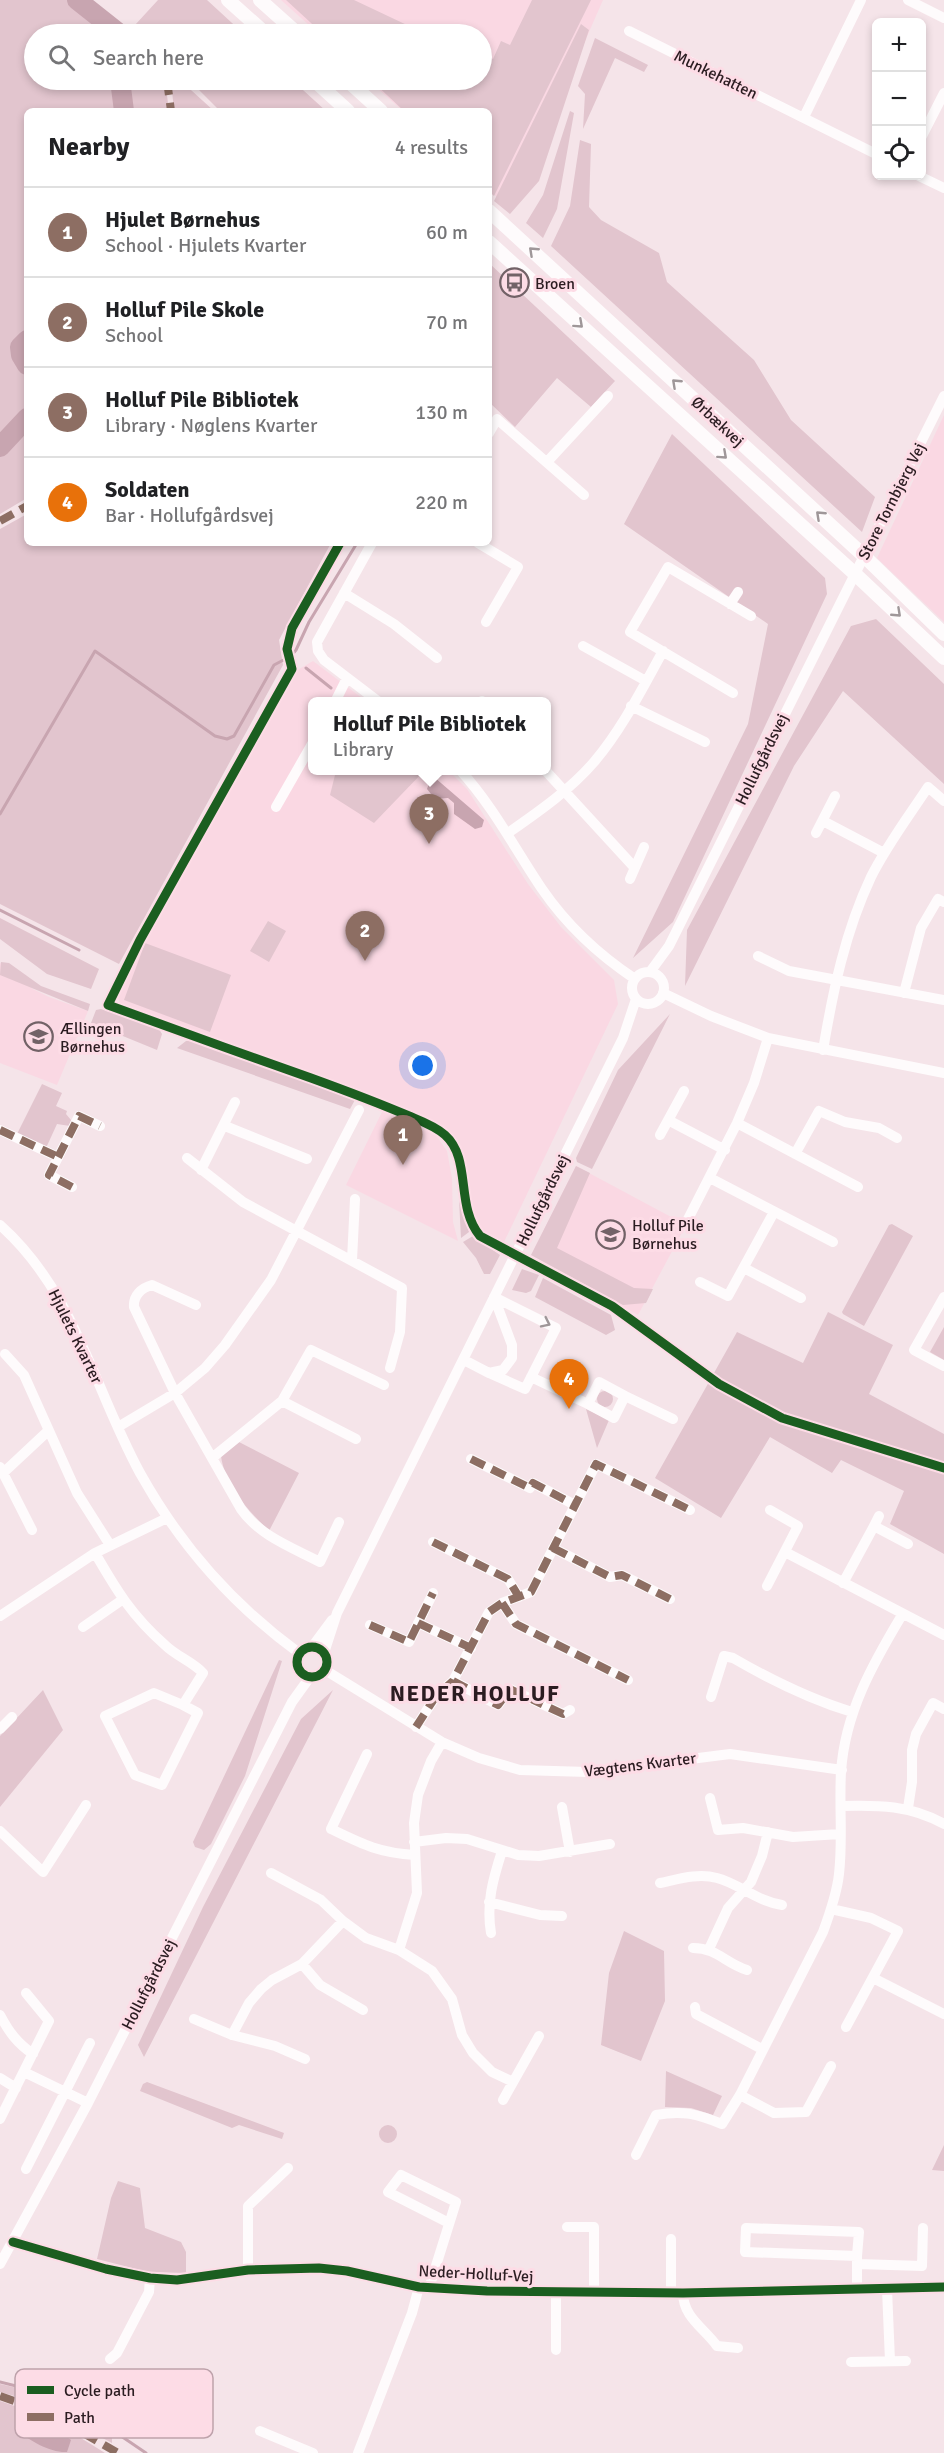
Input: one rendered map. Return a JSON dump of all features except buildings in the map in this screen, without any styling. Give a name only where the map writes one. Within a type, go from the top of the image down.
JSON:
[{"type":"main road","points":[[228,0],[255,24]]},
{"type":"main road","points":[[260,0],[287,24]]},
{"type":"main road","points":[[325,90],[345,108]]},
{"type":"main road","points":[[358,90],[378,108]]},
{"type":"main road","name":"Ørbækvej","points":[[492,214],[863,555],[944,633]]},
{"type":"main road","name":"Ørbækvej","points":[[492,245],[854,573],[944,658]]},
{"type":"street","points":[[804,117],[861,0]]},
{"type":"street","points":[[908,0],[944,18]]},
{"type":"street","name":"Munkehatten","points":[[629,31],[872,152]]},
{"type":"street","points":[[926,127],[944,93]]},
{"type":"street","points":[[926,179],[944,188]]},
{"type":"street","points":[[546,462],[608,396]]},
{"type":"street","name":"Store Tornbjerg Vej","points":[[854,573],[943,399]]},
{"type":"street","points":[[492,428],[497,419],[584,495]]},
{"type":"street","points":[[370,546],[317,642],[318,651],[324,660],[372,697]]},
{"type":"street","points":[[483,546],[518,567],[486,622]]},
{"type":"street","points":[[733,693],[630,632],[668,567],[751,616]]},
{"type":"street","name":"Hollufgårdsvej","points":[[655,975],[854,573]]},
{"type":"street","points":[[730,604],[738,591]]},
{"type":"street","points":[[344,593],[394,624],[437,658]]},
{"type":"street","points":[[583,646],[646,681]]},
{"type":"street","points":[[508,833],[564,791],[593,763],[615,733],[663,651]]},
{"type":"street","points":[[337,697],[347,678]]},
{"type":"street","points":[[631,706],[705,742]]},
{"type":"street","points":[[276,807],[308,751]]},
{"type":"street","points":[[464,775],[508,833],[542,890],[562,914],[595,948],[635,979]]},
{"type":"street","points":[[549,775],[634,867]]},
{"type":"street","points":[[824,1050],[836,980],[856,913],[885,853],[928,787],[944,801]]},
{"type":"street","points":[[816,833],[835,796]]},
{"type":"street","points":[[823,820],[885,853]]},
{"type":"street","points":[[630,879],[644,847]]},
{"type":"street","points":[[904,993],[921,928],[938,899],[944,902]]},
{"type":"street","points":[[758,956],[789,971],[944,1000]]},
{"type":"street","points":[[641,973],[655,975],[664,985],[663,993],[657,1002],[647,1004],[636,999],[632,989],[635,979],[641,973]]},
{"type":"street","points":[[663,993],[711,1016],[768,1038],[944,1073]]},
{"type":"street","name":"Hollufgårdsvej","points":[[324,1653],[337,1613],[623,1038],[636,999]]},
{"type":"street","name":"Hollufgårdsvej","points":[[623,1038],[647,1004]]},
{"type":"street","points":[[687,1221],[737,1123],[754,1083],[768,1038]]},
{"type":"street","points":[[660,1135],[684,1091]]},
{"type":"street","points":[[201,1170],[235,1102]]},
{"type":"street","points":[[118,1427],[175,1393],[205,1368],[249,1314],[271,1280],[359,1110]]},
{"type":"street","points":[[795,1154],[819,1111],[845,1122],[879,1128],[897,1138]]},
{"type":"street","points":[[72,1186],[49,1175],[79,1116],[100,1126]]},
{"type":"street","points":[[668,1120],[725,1150]]},
{"type":"street","points":[[737,1123],[858,1186]]},
{"type":"street","points":[[225,1126],[307,1159]]},
{"type":"street","points":[[0,1130],[58,1156]]},
{"type":"street","points":[[187,1158],[243,1202],[402,1288],[400,1332],[390,1368]]},
{"type":"street","points":[[710,1178],[833,1242]]},
{"type":"street","points":[[352,1260],[355,1199]]},
{"type":"street","points":[[699,1281],[728,1296],[774,1212]]},
{"type":"street","name":"Hjulets Kvarter","points":[[0,1225],[29,1255],[66,1308],[140,1473],[167,1518],[198,1560],[231,1596],[299,1653]]},
{"type":"street","points":[[744,1268],[801,1298]]},
{"type":"street","points":[[196,1305],[152,1285],[136,1295],[133,1301],[175,1393],[250,1522],[263,1532],[320,1562],[339,1522]]},
{"type":"street","points":[[944,1297],[914,1350],[944,1366]]},
{"type":"street","points":[[489,1372],[503,1371],[512,1358],[512,1345],[494,1298]]},
{"type":"street","points":[[464,1360],[525,1389],[556,1328],[494,1298]]},
{"type":"street","points":[[212,1458],[282,1401],[311,1350],[384,1385]]},
{"type":"street","points":[[5,1354],[24,1375],[77,1493],[110,1545]]},
{"type":"street","points":[[531,1377],[614,1418],[625,1396]]},
{"type":"street","points":[[588,1404],[599,1383],[674,1419]]},
{"type":"street","points":[[282,1401],[356,1439]]},
{"type":"street","points":[[32,1530],[2,1470],[48,1431]]},
{"type":"street","points":[[471,1459],[530,1488],[533,1483],[576,1504]]},
{"type":"street","points":[[416,1726],[436,1696],[453,1681],[489,1612],[502,1603],[531,1592],[596,1464],[690,1510]]},
{"type":"street","points":[[767,1586],[798,1526],[770,1510]]},
{"type":"street","points":[[843,1583],[879,1516]]},
{"type":"street","points":[[0,1616],[62,1573],[110,1545],[167,1518]]},
{"type":"street","points":[[874,1526],[908,1545]]},
{"type":"street","points":[[433,1542],[508,1579],[519,1597]]},
{"type":"street","points":[[553,1548],[610,1577],[622,1575],[670,1599]]},
{"type":"street","points":[[785,1552],[944,1635]]},
{"type":"street","points":[[95,1554],[122,1600],[167,1647],[203,1673],[183,1705]]},
{"type":"street","points":[[370,1625],[409,1642],[433,1593]]},
{"type":"street","points":[[83,1628],[122,1600]]},
{"type":"street","points":[[502,1603],[516,1624],[628,1680]]},
{"type":"street","name":"Hollufgårdsvej","points":[[312,1647],[337,1613]]},
{"type":"street","points":[[636,2156],[656,2115],[677,2111],[698,2114],[722,2124],[740,2095],[823,1932],[839,1874],[842,1770],[852,1712],[868,1673],[902,1614]]},
{"type":"street","points":[[418,1623],[471,1648]]},
{"type":"street","points":[[312,1647],[324,1653],[327,1661],[325,1670],[319,1675],[305,1674],[297,1663],[299,1653],[312,1647]]},
{"type":"street","points":[[711,1697],[724,1656],[733,1658],[806,1696],[852,1712]]},
{"type":"street","name":"Vægtens Kvarter","points":[[325,1670],[442,1742],[478,1758],[520,1770],[588,1772],[730,1754],[842,1770]]},
{"type":"street","name":"Hollufgårdsvej","points":[[0,2264],[88,2103],[305,1674]]},
{"type":"street","points":[[453,1681],[498,1705],[510,1689],[563,1714],[570,1710]]},
{"type":"street","points":[[154,1693],[183,1705],[198,1713],[162,1785],[135,1775],[105,1716],[154,1693]]},
{"type":"street","points":[[908,1808],[912,1782],[912,1750],[916,1734],[933,1703],[944,1709]]},
{"type":"street","points":[[0,1729],[12,1717]]},
{"type":"street","points":[[399,1950],[417,1893],[414,1842],[418,1795],[431,1761],[442,1742]]},
{"type":"street","points":[[367,1754],[331,1829],[371,1849],[415,1855]]},
{"type":"street","points":[[710,1798],[718,1830],[743,1828],[793,1837],[840,1834]]},
{"type":"street","points":[[0,1831],[43,1872],[86,1805]]},
{"type":"street","points":[[841,1806],[874,1805],[908,1808],[944,1824]]},
{"type":"street","points":[[562,1807],[570,1852]]},
{"type":"street","points":[[709,1949],[728,1908],[751,1882],[762,1856],[768,1832]]},
{"type":"street","points":[[414,1842],[446,1838],[467,1839],[518,1855],[539,1856],[610,1844]]},
{"type":"street","points":[[491,1933],[489,1902],[491,1884],[502,1851]]},
{"type":"street","points":[[271,1873],[321,1900],[343,1921],[366,1938],[399,1950],[432,1971],[452,1999],[462,2035],[473,2053],[492,2072],[513,2082]]},
{"type":"street","points":[[660,1883],[704,1876],[718,1878],[765,1902],[782,1905]]},
{"type":"street","points":[[489,1902],[540,1915],[562,1916]]},
{"type":"street","points":[[831,1909],[871,1918],[898,1931],[846,2027]]},
{"type":"street","points":[[232,2035],[249,2003],[261,1989],[272,1980],[302,1964],[343,1921]]},
{"type":"street","points":[[693,1948],[709,1949],[735,1966],[747,1970]]},
{"type":"street","points":[[302,1964],[320,1985],[363,2010]]},
{"type":"street","points":[[873,1978],[944,2014]]},
{"type":"street","points":[[0,2119],[50,2021],[26,1993]]},
{"type":"street","points":[[695,2007],[696,2014],[762,2049]]},
{"type":"street","points":[[0,2015],[10,2034],[33,2054]]},
{"type":"street","points":[[194,2019],[232,2035],[276,2046],[305,2059]]},
{"type":"street","points":[[503,2100],[539,2036]]},
{"type":"street","points":[[27,2169],[90,2043]]},
{"type":"street","points":[[740,2095],[774,2113],[806,2112],[831,2066]]},
{"type":"street","points":[[24,2072],[88,2103]]},
{"type":"street","points":[[0,2078],[16,2088]]},
{"type":"street","points":[[248,2270],[248,2206],[288,2168]]},
{"type":"street","name":"Neder-Holluf-Vej","points":[[358,2453],[449,2223],[456,2202],[401,2175],[388,2192],[449,2223]]},
{"type":"street","points":[[567,2227],[594,2227],[594,2292]]},
{"type":"street","points":[[857,2289],[857,2260],[859,2232],[746,2229],[745,2252],[857,2260],[922,2266],[923,2228]]},
{"type":"street","points":[[671,2239],[671,2293]]},
{"type":"street","name":"Neder-Holluf-Vej","points":[[13,2242],[106,2269],[150,2278],[177,2280],[248,2270],[282,2268],[338,2270],[424,2287],[556,2292],[684,2293],[944,2287]]},
{"type":"street","points":[[110,2360],[117,2353],[149,2292],[150,2278]]},
{"type":"street","points":[[887,2289],[890,2361]]},
{"type":"street","name":"Neder-Holluf-Vej","points":[[556,2292],[556,2350]]},
{"type":"street","points":[[684,2293],[683,2304],[692,2319],[717,2346],[738,2348]]},
{"type":"street","points":[[851,2362],[906,2361]]},
{"type":"street","points":[[260,2431],[313,2453]]},
{"type":"shaded area","points":[[0,0],[88,0],[117,24],[24,24],[24,90],[166,90],[169,108],[24,108],[24,500],[0,514]]},
{"type":"shaded area","points":[[158,0],[207,0],[233,24],[136,24]]},
{"type":"shaded area","points":[[281,0],[603,0],[511,210],[492,193],[492,108],[400,108],[379,90],[492,90],[492,24],[308,24]]},
{"type":"shaded area","points":[[286,0],[354,0],[405,24],[312,24]]},
{"type":"shaded area","points":[[532,0],[591,0],[494,196],[492,194],[492,108],[401,108],[382,90],[492,90],[492,58],[501,41],[510,45]]},
{"type":"shaded area","points":[[581,24],[589,30],[539,181],[510,214],[494,201]]},
{"type":"shaded area","points":[[595,38],[648,65],[644,72],[615,58],[583,129],[585,94],[578,86]]},
{"type":"shaded area","points":[[172,90],[191,90],[211,108],[174,108]]},
{"type":"shaded area","points":[[199,90],[303,90],[323,108],[217,108]]},
{"type":"shaded area","points":[[570,111],[574,113],[557,209],[543,238],[526,223],[543,195]]},
{"type":"shaded area","points":[[580,140],[591,144],[589,207],[601,220],[659,253],[667,282],[754,360],[791,420],[875,497],[862,532],[551,246],[570,206]]},
{"type":"shaded area","points":[[492,266],[615,381],[591,407],[557,378],[515,427],[492,405]]},
{"type":"shaded area","points":[[944,415],[944,622],[877,558]]},
{"type":"shaded area","points":[[672,434],[825,578],[827,594],[673,922],[633,958],[748,724],[768,624],[624,524]]},
{"type":"shaded area","points":[[24,516],[24,546],[329,546],[279,640],[283,665],[119,964],[0,904],[0,529]]},
{"type":"shaded area","points":[[876,619],[944,684],[944,784],[843,691],[794,766],[685,986],[687,930],[851,626]]},
{"type":"shaded area","points":[[313,661],[361,697],[308,697],[308,775],[453,775],[467,789],[528,884],[561,927],[614,980],[618,1004],[504,1242],[484,1234],[474,1224],[467,1201],[463,1163],[451,1134],[356,1089],[121,1007],[117,995],[294,672]]},
{"type":"shaded area","points":[[335,775],[420,775],[374,823],[330,795]]},
{"type":"shaded area","points":[[434,777],[484,820],[482,827],[475,829],[454,814],[454,803],[448,798],[435,799],[427,789],[431,778]]},
{"type":"shaded area","points":[[0,918],[99,969],[91,989],[47,974],[0,939]]},
{"type":"shaded area","points":[[268,921],[286,931],[269,962],[250,951]]},
{"type":"shaded area","points":[[145,943],[231,975],[210,1032],[124,1000]]},
{"type":"shaded area","points":[[1,962],[9,963],[41,986],[90,1004],[88,1011],[0,975]]},
{"type":"shaded area","name":"Ællingen Børnehus","points":[[0,963],[33,989],[88,1011],[57,1085],[0,1063]]},
{"type":"shaded area","points":[[101,1009],[159,1029],[162,1034],[157,1050],[91,1023],[96,1010]]},
{"type":"shaded area","points":[[670,1014],[592,1169],[577,1162],[576,1158],[618,1070]]},
{"type":"shaded area","points":[[186,1041],[194,1041],[356,1098],[350,1109],[177,1048]]},
{"type":"shaded area","points":[[42,1084],[62,1093],[56,1106],[67,1111],[66,1114],[71,1120],[70,1126],[57,1124],[46,1148],[17,1134]]},
{"type":"shaded area","points":[[383,1110],[436,1135],[447,1151],[452,1178],[453,1222],[458,1241],[346,1185]]},
{"type":"shaded area","name":"Holluf Pile Børnehus","points":[[576,1166],[686,1225],[638,1315],[531,1255]]},
{"type":"shaded area","points":[[576,1166],[590,1173],[557,1248],[634,1288],[653,1289],[646,1303],[623,1305],[531,1255]]},
{"type":"shaded area","points":[[459,1200],[469,1232],[461,1238]]},
{"type":"shaded area","points":[[892,1224],[913,1236],[864,1326],[842,1312],[889,1225]]},
{"type":"shaded area","points":[[473,1236],[500,1255],[490,1274],[484,1274],[476,1258],[463,1242]]},
{"type":"shaded area","points":[[522,1269],[539,1275],[531,1291],[526,1293],[512,1290]]},
{"type":"shaded area","points":[[543,1278],[611,1315],[615,1330],[606,1335],[535,1297]]},
{"type":"shaded area","points":[[828,1312],[893,1345],[869,1394],[944,1434],[944,1554],[890,1524],[904,1491],[841,1460],[832,1473],[770,1437],[721,1518],[655,1478],[737,1332],[803,1363]]},
{"type":"shaded area","points":[[944,1327],[944,1360],[930,1352]]},
{"type":"shaded area","points":[[602,1391],[608,1391],[613,1399],[611,1405],[602,1407],[597,1402],[597,1396]]},
{"type":"shaded area","points":[[586,1409],[609,1420],[597,1448]]},
{"type":"shaded area","points":[[239,1442],[299,1473],[269,1531],[239,1497],[223,1467],[221,1456]]},
{"type":"shaded area","points":[[279,1660],[282,1661],[245,1776],[211,1844],[204,1850],[195,1847],[193,1842]]},
{"type":"shaded area","points":[[43,1690],[63,1730],[0,1807],[0,1736]]},
{"type":"shaded area","points":[[333,1690],[144,2057],[138,2045],[203,1907],[301,1719]]},
{"type":"shaded area","points":[[624,1931],[664,1951],[665,2001],[641,2061],[601,2045],[609,1973]]},
{"type":"shaded area","points":[[666,2071],[722,2096],[713,2115],[691,2108],[665,2107]]},
{"type":"shaded area","points":[[147,2082],[284,2133],[282,2139],[239,2125],[232,2128],[140,2091],[143,2084]]},
{"type":"shaded area","points":[[388,2125],[394,2128],[397,2134],[394,2140],[388,2143],[382,2140],[379,2134],[382,2128]]},
{"type":"shaded area","points":[[944,2145],[944,2171],[932,2170]]},
{"type":"shaded area","points":[[118,2181],[140,2188],[145,2228],[181,2242],[186,2252],[186,2273],[148,2272],[97,2259],[111,2198]]},
{"type":"shaded area","points":[[0,2384],[15,2387],[15,2396],[0,2392]]},
{"type":"shaded area","points":[[0,2401],[15,2406],[15,2438],[82,2438],[105,2453],[0,2453]]},
{"type":"shaded area","points":[[28,2438],[69,2438],[71,2440],[67,2452],[54,2451]]},
{"type":"shaded area","points":[[102,2438],[112,2438],[112,2443]]},
{"type":"waterway","points":[[77,0],[107,24]]},
{"type":"waterway","points":[[121,90],[124,108]]},
{"type":"waterway","points":[[24,343],[20,347],[24,360]]},
{"type":"waterway","points":[[0,447],[24,421]]},
{"type":"waterway","points":[[0,814],[95,651],[215,736],[227,739],[234,736],[274,665],[291,656],[296,650],[309,622],[355,546]]},
{"type":"waterway","points":[[306,668],[331,688]]},
{"type":"waterway","points":[[0,910],[79,950]]},
{"type":"waterway","points":[[0,2382],[15,2386]]},
{"type":"waterway","points":[[124,2438],[146,2453]]},
{"type":"marked path","points":[[168,90],[171,108]]},
{"type":"marked path","points":[[0,521],[24,508]]},
{"type":"marked path","points":[[72,1187],[49,1175],[79,1116],[100,1126]]},
{"type":"marked path","points":[[0,1130],[58,1157]]},
{"type":"marked path","points":[[471,1459],[530,1488],[533,1483],[575,1505]]},
{"type":"marked path","points":[[416,1727],[436,1696],[453,1681],[489,1612],[502,1603],[531,1592],[596,1464],[690,1510]]},
{"type":"marked path","points":[[433,1542],[508,1579],[519,1597]]},
{"type":"marked path","points":[[553,1548],[610,1577],[622,1575],[670,1599]]},
{"type":"marked path","points":[[370,1625],[409,1642],[433,1593]]},
{"type":"marked path","points":[[502,1603],[516,1624],[628,1680]]},
{"type":"marked path","points":[[418,1623],[471,1648]]},
{"type":"marked path","points":[[453,1681],[498,1705],[510,1689],[563,1714],[570,1710]]},
{"type":"marked path","points":[[0,2396],[15,2401]]},
{"type":"marked path","points":[[92,2438],[118,2453]]},
{"type":"cycle path","points":[[338,546],[292,628],[287,649],[292,669],[140,940],[108,1005],[336,1087],[432,1126],[445,1135],[453,1145],[461,1170],[468,1211],[472,1224],[480,1236],[612,1306],[719,1384],[782,1418],[944,1468]]},
{"type":"cycle path","points":[[312,1647],[323,1651],[327,1662],[323,1673],[312,1677],[301,1673],[297,1662],[301,1651],[312,1647]]},
{"type":"cycle path","points":[[13,2242],[106,2269],[150,2278],[177,2280],[248,2270],[319,2268],[347,2271],[419,2287],[487,2291],[683,2293],[944,2287]]},
{"type":"place","name":"Broen","points":[[514,283]]},
{"type":"place","name":"Holluf Pile Bibliotek","points":[[429,844]]},
{"type":"place","name":"Holluf Pile Skole","points":[[365,961]]},
{"type":"place","name":"Ællingen Børnehus","points":[[39,1037]]},
{"type":"place","name":"Hjulet Børnehus","points":[[403,1165]]},
{"type":"place","name":"Holluf Pile Børnehus","points":[[611,1234]]},
{"type":"place","name":"Soldaten","points":[[569,1409]]},
{"type":"district","name":"NEDER HOLLUF","points":[[475,1693]]}]
